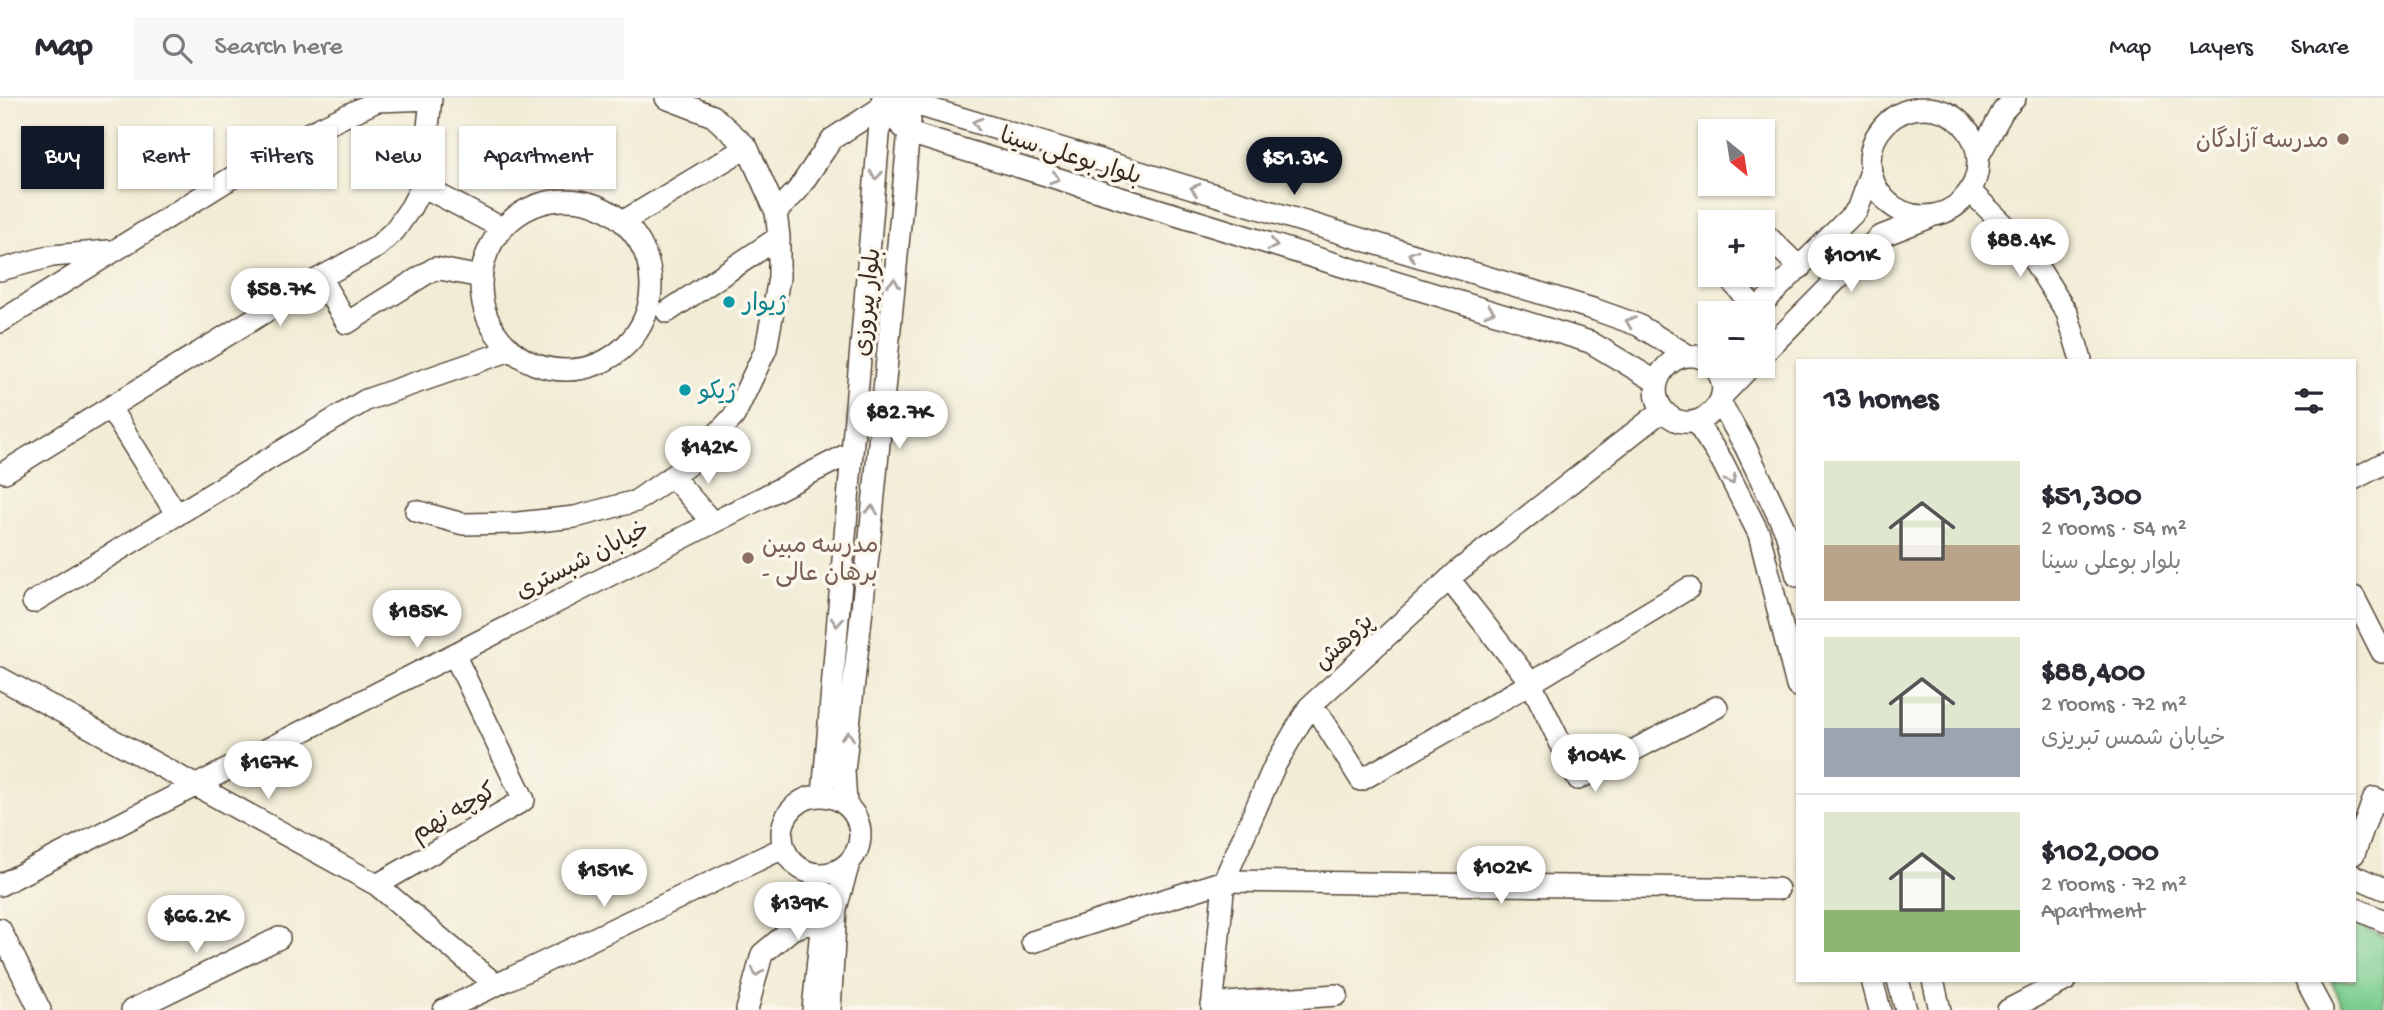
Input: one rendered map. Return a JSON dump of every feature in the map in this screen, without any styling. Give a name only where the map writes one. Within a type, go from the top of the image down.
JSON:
[{"type":"street","points":[[416,511],[463,524],[518,523],[575,517],[636,501],[688,465],[734,416],[766,349],[779,278],[776,212],[747,147],[713,116],[666,98]]},
{"type":"street","points":[[1766,301],[1857,210],[1870,174],[1871,150],[1880,129],[1899,114],[1959,98]]},
{"type":"street","points":[[1979,155],[2003,111],[2015,98]]},
{"type":"street","points":[[0,322],[286,144],[377,101],[431,99],[428,126]]},
{"type":"street","name":"بلوار بوعلی سینا","points":[[882,103],[912,101],[1596,310],[1638,325],[1698,355]]},
{"type":"street","name":"بلوار پیروزی","points":[[846,804],[844,771],[870,537],[912,101]]},
{"type":"street","points":[[776,212],[797,191],[832,139],[882,103]]},
{"type":"street","name":"بلوار بوعلی سینا","points":[[882,103],[909,133],[1590,342],[1657,382]]},
{"type":"street","name":"بلوار پیروزی","points":[[822,795],[882,103]]},
{"type":"street","points":[[1775,342],[1879,237],[1953,209],[1970,192],[1978,174],[1979,155],[1969,130],[1948,112],[1921,107]]},
{"type":"street","points":[[624,221],[747,147]]},
{"type":"street","points":[[1870,174],[1878,192],[1892,207],[1910,215],[1930,217]]},
{"type":"street","points":[[5,472],[320,278],[377,247],[395,230],[420,189]]},
{"type":"street","points":[[428,189],[502,228]]},
{"type":"street","points":[[1970,192],[2022,242],[2067,313],[2081,359]]},
{"type":"street","points":[[575,199],[601,206],[624,221],[642,244],[651,272],[650,302],[639,329],[620,351],[594,366],[565,370],[536,365],[510,350],[493,329],[488,317],[483,304],[481,277],[487,251],[502,228],[523,211],[548,201],[575,199]]},
{"type":"street","points":[[667,312],[779,237]]},
{"type":"street","points":[[1775,244],[1800,268]]},
{"type":"street","points":[[0,270],[52,256],[114,251]]},
{"type":"street","points":[[320,278],[347,323],[435,268],[481,277]]},
{"type":"street","points":[[1735,287],[1746,301]]},
{"type":"street","points":[[33,602],[366,400],[510,350]]},
{"type":"street","points":[[1698,359],[1675,359],[1663,368],[1657,382],[1657,396],[1663,410],[1672,418],[1684,422],[1696,422],[1706,418],[1740,378]]},
{"type":"street","points":[[1720,378],[1722,381],[1721,399],[1792,535],[1796,568]]},
{"type":"street","points":[[110,408],[177,514]]},
{"type":"street","name":"پژوهش","points":[[1212,1007],[1224,881],[1274,767],[1309,707],[1449,579],[1663,410]]},
{"type":"street","points":[[1696,422],[1722,461],[1759,534],[1796,682]]},
{"type":"street","name":"خیابان شبستری","points":[[0,885],[852,453]]},
{"type":"street","points":[[2356,478],[2384,463]]},
{"type":"street","points":[[672,476],[712,522]]},
{"type":"street","points":[[1449,579],[1531,683],[1578,779],[1717,707]]},
{"type":"street","points":[[1321,717],[1361,780],[1531,683],[1689,588]]},
{"type":"street","points":[[2356,601],[2382,652]]},
{"type":"street","name":"کوچه نهم","points":[[377,885],[524,800],[454,654]]},
{"type":"street","points":[[0,678],[377,885],[495,984]]},
{"type":"street","points":[[822,795],[846,804],[855,813],[860,826],[857,852],[849,863],[828,874],[802,870],[783,848],[781,832],[785,818],[794,806],[807,798],[822,795]]},
{"type":"street","points":[[2356,848],[2374,798],[2384,802]]},
{"type":"street","points":[[443,1010],[783,848]]},
{"type":"street","points":[[830,1010],[836,908],[849,863]]},
{"type":"street","points":[[813,1010],[822,919],[816,874]]},
{"type":"street","points":[[2356,877],[2384,889]]},
{"type":"street","points":[[1032,942],[1224,881],[1778,889]]},
{"type":"street","points":[[2356,909],[2384,921]]},
{"type":"street","points":[[747,1010],[762,954],[792,929],[822,919]]},
{"type":"street","points":[[0,929],[40,1010]]},
{"type":"street","points":[[132,1010],[279,938]]},
{"type":"street","points":[[1873,982],[1880,1010]]},
{"type":"street","points":[[1899,982],[1906,1010]]},
{"type":"street","points":[[1933,982],[1940,1010]]},
{"type":"street","points":[[2008,1010],[2062,982]]},
{"type":"street","points":[[2307,982],[2320,1010]]},
{"type":"street","points":[[1212,1007],[1337,995]]},
{"type":"green space","points":[[2356,924],[2384,936],[2384,1010],[2345,1010],[2332,982],[2356,982]]},
{"type":"place","name":"مدرسه آزادگان","points":[[2343,139]]},
{"type":"place","name":"ژیوار","points":[[729,302]]},
{"type":"place","name":"ژیکو","points":[[685,390]]},
{"type":"place","name":"مدرسه مبین - برهان عالی","points":[[748,558]]}]
